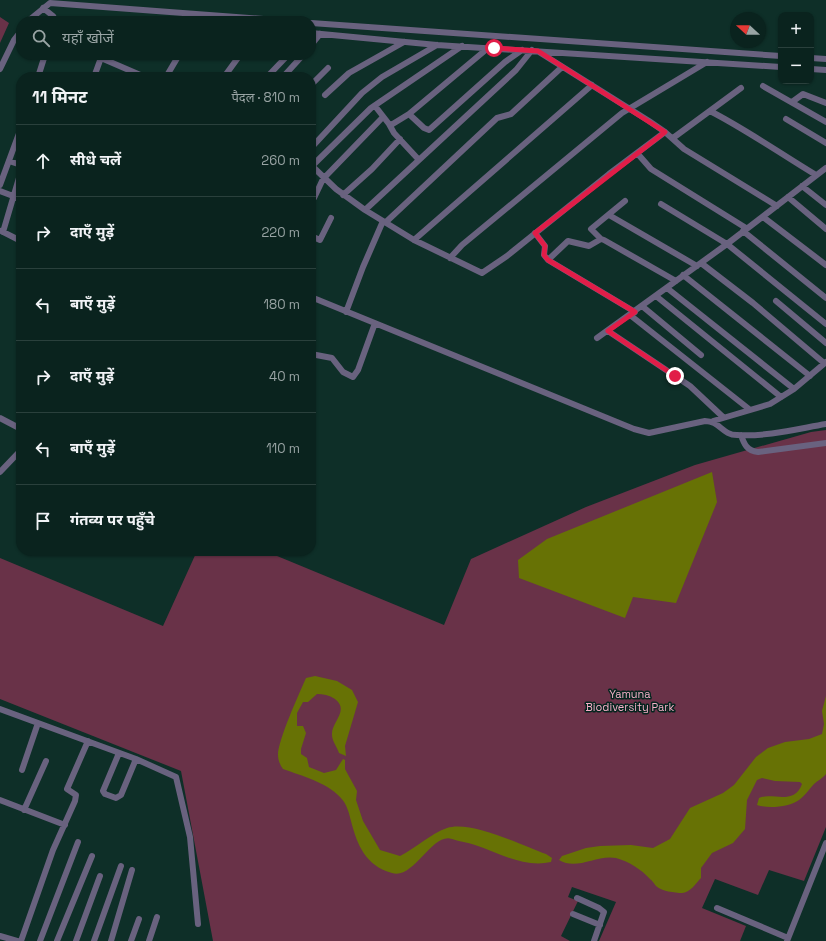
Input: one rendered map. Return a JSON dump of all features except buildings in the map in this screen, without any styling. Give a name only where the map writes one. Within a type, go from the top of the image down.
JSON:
[{"type":"street","points":[[34,16],[50,3],[212,16]]},
{"type":"street","points":[[43,8],[53,16]]},
{"type":"street","points":[[316,23],[778,56]]},
{"type":"street","points":[[316,34],[404,42],[778,67]]},
{"type":"street","points":[[316,39],[320,34]]},
{"type":"street","points":[[0,69],[16,37]]},
{"type":"street","points":[[325,95],[349,73],[404,42]]},
{"type":"street","points":[[316,143],[362,93],[382,77],[437,44]]},
{"type":"street","points":[[316,162],[333,144],[375,106],[462,46]]},
{"type":"street","points":[[389,124],[392,125],[409,114],[488,48]]},
{"type":"street","points":[[409,114],[427,130],[433,128],[505,62],[522,50]]},
{"type":"street","points":[[535,50],[665,132],[684,149],[776,206]]},
{"type":"street","points":[[366,210],[516,70],[535,50]]},
{"type":"street","points":[[814,58],[826,59]]},
{"type":"street","points":[[40,72],[43,60]]},
{"type":"street","points":[[96,72],[101,60]]},
{"type":"street","points":[[108,60],[134,72]]},
{"type":"street","points":[[169,72],[176,60]]},
{"type":"street","points":[[228,72],[236,60]]},
{"type":"street","points":[[272,72],[283,60]]},
{"type":"street","points":[[287,72],[298,60]]},
{"type":"street","points":[[450,258],[462,245],[622,113],[707,62]]},
{"type":"street","points":[[346,312],[363,267],[384,222],[497,118],[511,114],[562,67]]},
{"type":"street","points":[[316,80],[328,68]]},
{"type":"street","points":[[814,69],[826,70]]},
{"type":"street","points":[[414,240],[592,85]]},
{"type":"street","points":[[763,86],[826,122]]},
{"type":"street","points":[[672,138],[741,88]]},
{"type":"street","points":[[792,102],[803,94],[826,103]]},
{"type":"street","points":[[375,106],[400,139],[419,160]]},
{"type":"street","points":[[710,111],[732,122],[770,148],[816,175]]},
{"type":"street","points":[[316,194],[323,179],[383,117]]},
{"type":"street","points":[[786,118],[826,143]]},
{"type":"street","points":[[316,171],[323,179],[343,195],[384,222],[414,240],[478,272],[486,271],[665,132]]},
{"type":"street","points":[[343,195],[372,169],[400,139]]},
{"type":"street","points":[[0,185],[16,142]]},
{"type":"street","points":[[637,153],[651,169],[745,229],[826,298]]},
{"type":"street","points":[[9,161],[16,163]]},
{"type":"street","points":[[597,338],[727,244],[826,168]]},
{"type":"street","points":[[802,186],[826,205]]},
{"type":"street","points":[[0,191],[16,197]]},
{"type":"street","points":[[788,197],[826,229]]},
{"type":"street","points":[[625,201],[591,230],[601,239],[676,281]]},
{"type":"street","points":[[16,202],[2,231],[16,238]]},
{"type":"street","points":[[661,204],[727,244],[826,324]]},
{"type":"street","points":[[316,299],[636,430],[649,433],[705,421],[713,421],[770,404],[794,389],[825,362],[753,303],[699,264],[609,214]]},
{"type":"street","points":[[763,217],[826,265]]},
{"type":"street","points":[[316,238],[320,240],[331,218]]},
{"type":"street","points":[[535,233],[545,246],[544,255],[548,260],[632,313],[749,410]]},
{"type":"street","points":[[548,260],[568,241],[589,246],[601,239]]},
{"type":"street","points":[[683,275],[810,376]]},
{"type":"street","points":[[667,288],[794,389]]},
{"type":"street","points":[[656,296],[782,397]]},
{"type":"street","points":[[776,301],[826,343]]},
{"type":"street","points":[[642,306],[702,355]]},
{"type":"street","points":[[316,355],[332,358],[343,372],[353,377],[358,370],[375,324]]},
{"type":"street","points":[[608,331],[690,386],[724,417]]},
{"type":"street","points":[[0,418],[16,427]]},
{"type":"street","points":[[713,421],[728,434],[741,435],[786,431],[826,424]]},
{"type":"street","points":[[741,435],[746,447],[752,451],[758,452],[826,443]]},
{"type":"street","points":[[0,472],[16,455]]},
{"type":"street","points":[[0,709],[136,759],[171,773],[178,779],[190,837],[198,924]]},
{"type":"street","points":[[22,770],[38,723]]},
{"type":"street","points":[[21,941],[53,850],[77,797],[68,790],[68,787],[88,741]]},
{"type":"street","points":[[119,753],[103,791],[116,798],[121,795],[136,759]]},
{"type":"street","points":[[24,810],[46,761]]},
{"type":"street","points":[[0,800],[65,825]]},
{"type":"street","points":[[40,941],[78,842]]},
{"type":"street","points":[[718,908],[787,939],[826,843]]},
{"type":"street","points":[[57,941],[92,856]]},
{"type":"street","points":[[819,860],[826,863]]},
{"type":"street","points":[[94,941],[121,866]]},
{"type":"street","points":[[111,941],[132,870]]},
{"type":"street","points":[[76,941],[100,876]]},
{"type":"street","points":[[577,898],[603,910],[603,917],[594,941]]},
{"type":"street","points":[[573,914],[600,925]]},
{"type":"street","points":[[149,941],[157,917]]},
{"type":"street","points":[[131,941],[140,919]]},
{"type":"street","points":[[2,938],[17,941]]},
{"type":"green space","points":[[0,17],[9,23],[0,43]]},
{"type":"green space","name":"Yamuna Biodiversity Park","points":[[826,430],[826,827],[804,881],[769,870],[758,895],[715,879],[702,908],[746,926],[740,941],[599,941],[616,902],[572,887],[568,897],[578,901],[561,936],[570,941],[213,941],[181,771],[0,699],[0,558],[163,626],[195,556],[277,556],[444,625],[471,559],[586,507],[695,465],[811,432]]},
{"type":"shaded area","points":[[712,472],[717,502],[676,603],[633,597],[625,618],[519,578],[518,560],[547,539]]},
{"type":"shaded area","points":[[315,676],[337,681],[352,690],[358,702],[345,746],[346,756],[339,753],[332,737],[332,730],[339,717],[341,708],[339,703],[335,699],[319,694],[308,702],[303,702],[297,713],[297,726],[303,726],[306,733],[301,754],[307,758],[309,767],[324,773],[336,770],[343,759],[345,760],[345,769],[357,791],[356,800],[363,821],[380,850],[400,856],[429,837],[447,828],[457,826],[482,830],[510,840],[546,854],[552,858],[551,862],[531,863],[521,861],[472,844],[452,839],[445,839],[437,842],[408,870],[400,873],[392,873],[375,865],[369,860],[360,846],[353,830],[347,809],[340,797],[321,783],[283,769],[279,761],[278,755],[281,739],[289,717],[306,678]]},
{"type":"shaded area","points":[[826,696],[826,774],[799,800],[779,807],[757,805],[759,798],[770,796],[788,797],[794,795],[802,784],[800,782],[775,781],[762,778],[757,780],[747,800],[745,829],[733,843],[712,853],[701,868],[701,878],[685,893],[661,889],[639,869],[616,858],[609,857],[573,864],[559,860],[562,856],[586,848],[631,845],[653,848],[670,839],[690,808],[723,793],[734,785],[756,757],[768,748],[785,742],[809,739],[822,734],[824,724],[822,711]]},
{"type":"route","points":[[494,48],[538,51],[665,132],[535,233],[545,246],[544,255],[548,260],[635,312],[608,331],[675,376]]}]
